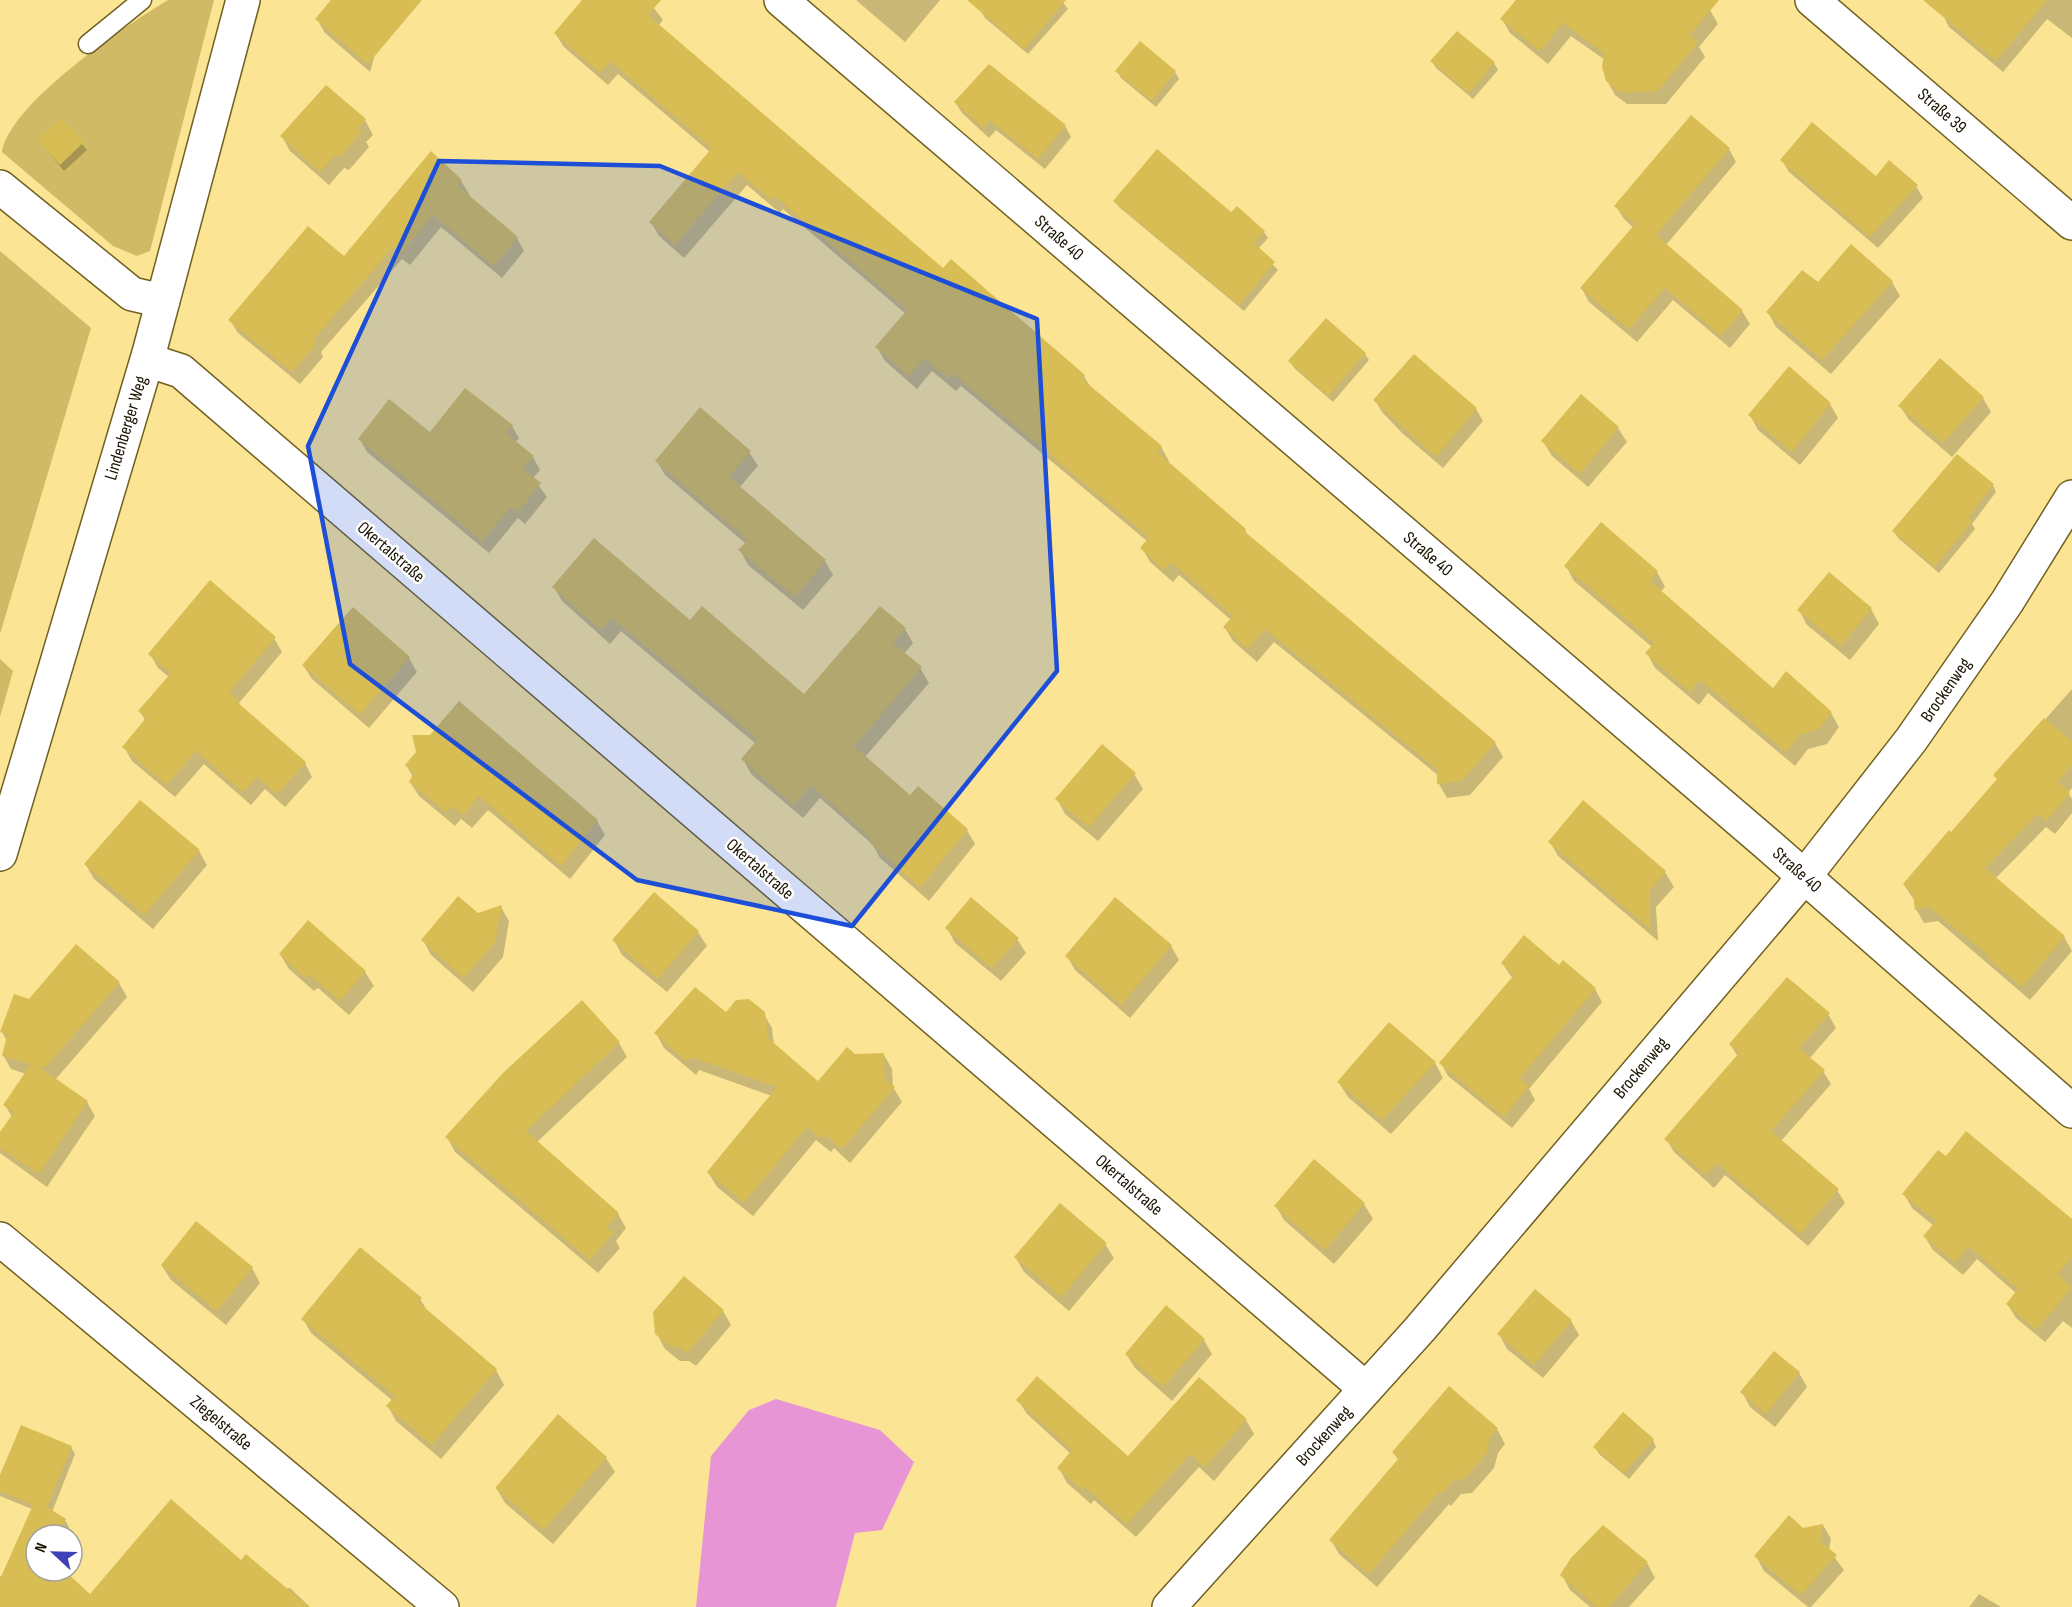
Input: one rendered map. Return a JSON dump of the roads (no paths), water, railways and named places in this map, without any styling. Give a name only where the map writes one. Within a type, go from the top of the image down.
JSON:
[{"type":"street","name":"Lindenberger Weg","points":[[0,854],[147,360],[243,0]]},
{"type":"street","name":"Straße 40","points":[[781,0],[1804,877],[2072,1111]]},
{"type":"street","name":"Straße 39","points":[[1812,0],[2072,223]]},
{"type":"street","points":[[0,187],[132,294],[163,302]]},
{"type":"street","name":"Okertalstraße","points":[[147,360],[181,371],[1366,1389]]},
{"type":"street","name":"Brockenweg","points":[[1168,1607],[1366,1389],[1804,877],[1911,740],[2007,602],[2072,496]]},
{"type":"street","name":"Ziegelstraße","points":[[0,1239],[442,1607]]},
{"type":"lane","points":[[87,44],[142,0]]}]
